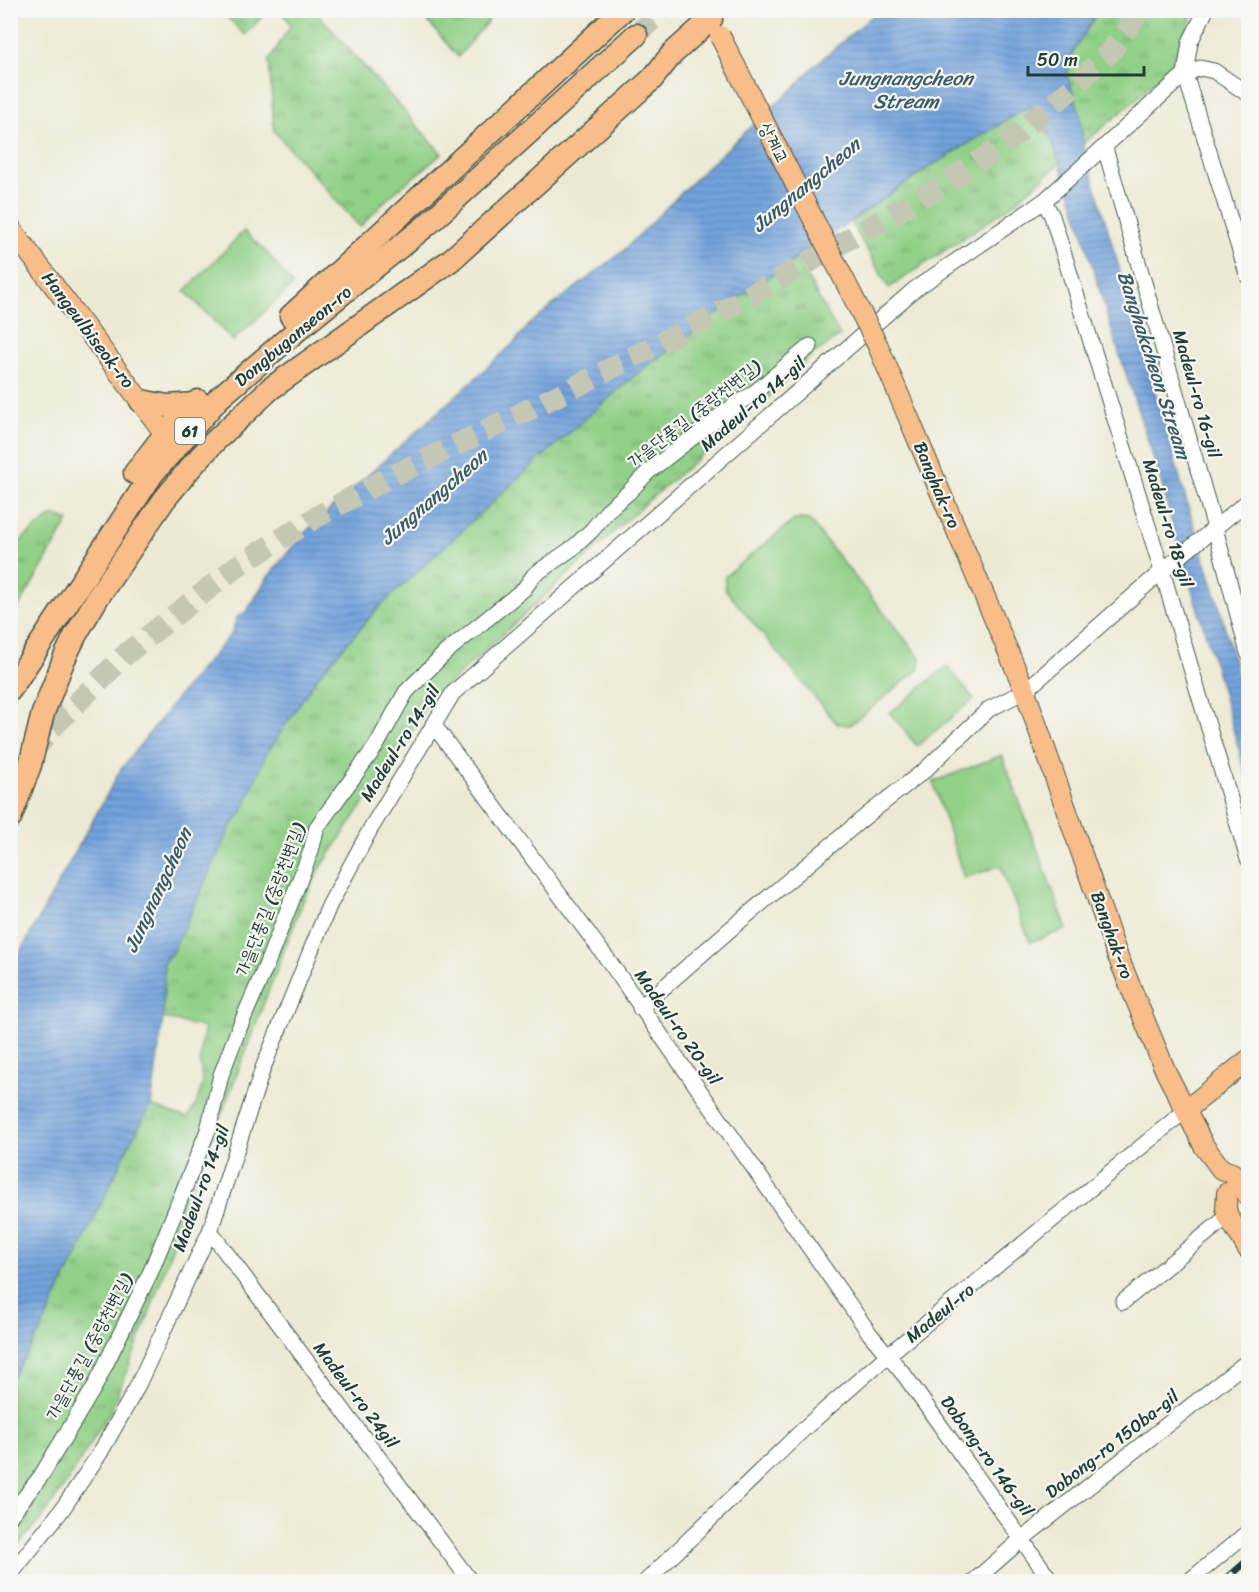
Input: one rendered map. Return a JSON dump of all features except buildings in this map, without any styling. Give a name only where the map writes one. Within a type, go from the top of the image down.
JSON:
[{"type":"highway","points":[[79,584],[99,535],[122,492],[141,463],[165,434],[623,10]]},
{"type":"highway","points":[[10,818],[30,765],[43,713],[75,636],[98,597],[157,510],[191,467],[270,389],[451,261],[652,79],[672,54],[712,22]]},
{"type":"highway","name":"Dongbuganseon-ro","points":[[12,686],[153,473],[219,398],[301,327],[428,224],[636,35]]},
{"type":"highway","points":[[141,401],[156,405],[195,404]]},
{"type":"main road","name":"상계교","points":[[712,22],[878,346]]},
{"type":"main road","name":"Hangeulbiseok-ro","points":[[10,227],[165,434]]},
{"type":"main road","name":"Banghak-ro","points":[[878,346],[1025,691],[1116,952],[1166,1072],[1204,1146],[1221,1169],[1221,1183],[1242,1193],[1248,1223]]},
{"type":"main road","name":"Madeul-ro","points":[[1185,1110],[1248,1060]]},
{"type":"main road","points":[[1242,1193],[1226,1208],[1228,1216],[1248,1249]]},
{"type":"street","points":[[1206,10],[1190,42],[1185,74],[1248,277]]},
{"type":"street","points":[[1185,74],[1200,68],[1214,71],[1248,94]]},
{"type":"street","name":"Madeul-ro 14-gil","points":[[10,1575],[61,1511],[100,1453],[136,1389],[210,1231],[263,1068],[328,906],[370,828],[453,693],[915,289],[1044,201],[1185,74]]},
{"type":"street","name":"Madeul-ro 16-gil","points":[[1101,151],[1248,653]]},
{"type":"street","name":"Madeul-ro 18-gil","points":[[1044,201],[1052,216],[1119,426],[1150,536],[1166,567],[1248,859]]},
{"type":"street","name":"가을단풍길 (중랑천변길)","points":[[10,1516],[41,1476],[95,1386],[151,1271],[208,1130],[221,1075],[311,851],[317,827],[376,746],[406,692],[446,652],[524,589],[534,575],[574,547],[592,531],[609,509],[648,472],[725,412],[754,393],[810,346]]},
{"type":"street","points":[[640,1008],[857,823],[925,770],[989,710],[1025,691],[1166,567],[1248,501]]},
{"type":"street","name":"Madeul-ro 20-gil","points":[[434,724],[610,964],[870,1334],[888,1355]]},
{"type":"street","name":"Madeul-ro","points":[[645,1581],[808,1425],[888,1355],[1185,1110]]},
{"type":"street","points":[[1123,1302],[1228,1216]]},
{"type":"street","name":"Madeul-ro 24gil","points":[[210,1231],[471,1581]]},
{"type":"street","name":"Dobong-ro 146-gil","points":[[888,1355],[1052,1581]]},
{"type":"street","name":"Dobong-ro 150ba-gil","points":[[973,1581],[1022,1539],[1248,1361]]},
{"type":"street","points":[[1188,1581],[1248,1532]]},
{"type":"green space","points":[[221,11],[267,11],[245,35]]},
{"type":"green space","points":[[281,11],[315,11],[442,154],[389,197],[360,227],[274,131],[269,60],[291,25]]},
{"type":"green space","points":[[419,11],[481,11],[489,20],[458,57]]},
{"type":"green space","points":[[1098,11],[1194,11],[1173,63],[1132,103],[1083,144],[1067,74],[1073,52]]},
{"type":"green space","points":[[1030,106],[1051,138],[1060,163],[1011,206],[889,288],[851,222],[931,166]]},
{"type":"green space","points":[[244,231],[266,252],[293,285],[233,341],[185,291]]},
{"type":"green space","points":[[797,259],[840,336],[811,356],[770,396],[641,507],[439,693],[432,693],[390,772],[383,776],[320,869],[303,901],[192,1191],[144,1328],[111,1410],[67,1482],[40,1520],[11,1553],[11,1379],[39,1334],[131,1141],[151,1106],[187,1118],[195,1107],[203,1083],[200,1064],[201,1043],[205,1028],[163,1018],[164,962],[174,949],[230,828],[243,811],[264,756],[318,676],[380,606],[527,470],[633,377],[740,297]]},
{"type":"green space","points":[[53,515],[69,521],[11,620],[11,548]]},
{"type":"green space","points":[[809,520],[921,659],[919,669],[850,725],[837,724],[725,589],[725,576],[793,521]]},
{"type":"green space","points":[[947,666],[974,699],[917,746],[890,713]]},
{"type":"green space","points":[[1002,755],[1067,929],[1030,942],[1000,866],[964,878],[933,782]]},
{"type":"water","name":"Jungnangcheon Stream","points":[[878,11],[1098,11],[1073,52],[1067,75],[1080,113],[1083,144],[1218,602],[1248,714],[1248,782],[1161,481],[1110,325],[1074,203],[1051,138],[1030,106],[931,166],[740,297],[633,377],[527,470],[380,606],[318,676],[265,756],[243,811],[230,828],[174,949],[164,962],[163,1018],[151,1106],[131,1141],[39,1334],[11,1379],[11,969],[121,769],[232,633],[236,618],[246,612],[268,577],[302,535],[514,343],[529,325],[622,252],[708,166],[795,87],[814,66]]},
{"type":"tunnel","points":[[636,35],[662,10]]},
{"type":"tunnel","points":[[10,779],[52,728],[127,653],[237,566],[320,515],[386,479],[569,390],[728,308],[942,186],[1004,144],[1069,91],[1113,49],[1140,10]]},
{"type":"railway","points":[[1223,1582],[1248,1560]]},
{"type":"water label","name":"Jungnangcheon","points":[[806,185]]},
{"type":"water label","name":"Banghakcheon Stream","points":[[1154,365]]},
{"type":"water label","name":"Jungnangcheon","points":[[434,497]]},
{"type":"water label","name":"Jungnangcheon","points":[[158,890]]}]
